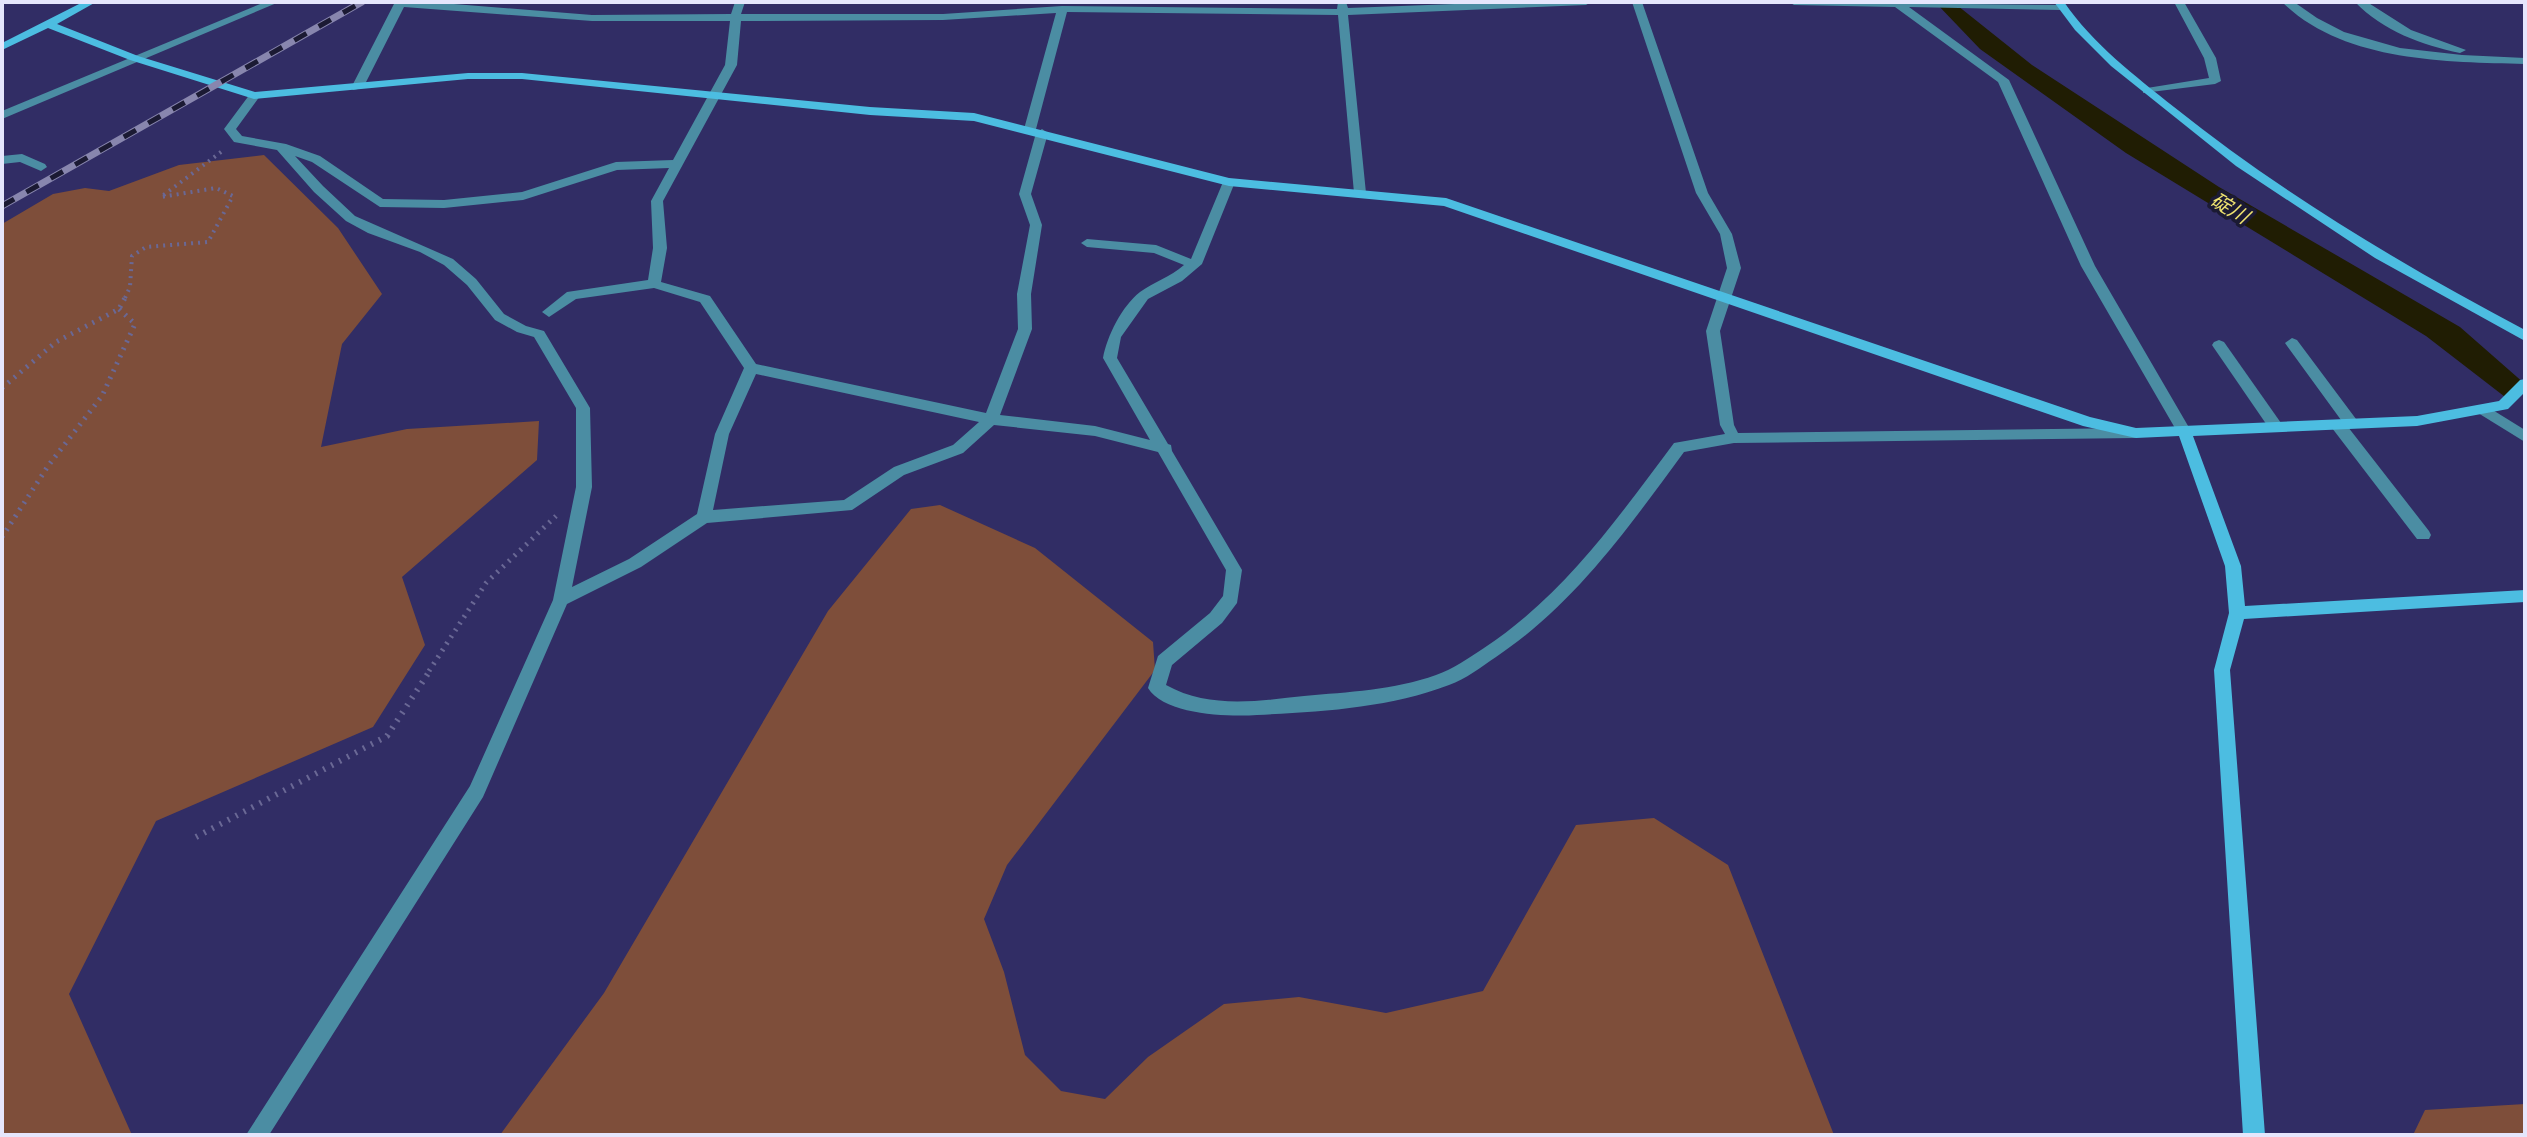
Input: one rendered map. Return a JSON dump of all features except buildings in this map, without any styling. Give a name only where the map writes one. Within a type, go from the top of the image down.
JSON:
[{"type":"street","points":[[2,47],[91,2]]},
{"type":"street","points":[[2,115],[274,2]]},
{"type":"street","points":[[592,18],[601,2]]},
{"type":"street","points":[[654,284],[660,248],[657,201],[731,65],[740,2]]},
{"type":"street","points":[[858,16],[865,2]]},
{"type":"street","points":[[357,88],[400,3],[592,18],[736,14],[943,17],[1085,6],[1342,7],[1586,2]]},
{"type":"street","points":[[1637,2],[1702,193],[1726,234],[1734,268],[1713,331],[1727,425],[1734,438]]},
{"type":"street","points":[[1794,2],[2060,5],[2084,33],[2202,137],[2351,239],[2525,336]]},
{"type":"street","points":[[2147,91],[2215,81],[2210,58],[2179,2]]},
{"type":"street","points":[[2287,2],[2323,27],[2364,44],[2453,59],[2525,59]]},
{"type":"street","points":[[2360,2],[2386,24],[2407,35],[2456,50],[2525,59]]},
{"type":"street","points":[[1896,3],[2003,80],[2088,266],[2184,431],[2233,566],[2237,613],[2222,670],[2254,1135]]},
{"type":"street","points":[[1342,7],[1360,193]]},
{"type":"street","points":[[561,600],[635,563],[704,517],[847,506],[899,471],[958,449],[991,419],[1025,329],[1024,294],[1036,225],[1025,194],[1062,9]]},
{"type":"street","points":[[48,24],[134,58],[254,96],[468,76],[522,76],[870,111],[974,117],[1229,182],[1446,202],[2088,422],[2136,433]]},
{"type":"street","points":[[254,96],[230,129],[238,139],[281,147],[316,159],[380,203],[444,204],[523,196],[616,166],[676,164]]},
{"type":"street","points":[[257,1135],[477,791],[561,600],[584,487],[583,408],[539,334],[510,327],[494,315],[460,272],[424,247],[358,223],[297,167],[281,147]]},
{"type":"street","points":[[2,160],[22,158],[41,167]]},
{"type":"street","points":[[1229,182],[1193,264],[1177,278],[1143,296],[1114,336],[1110,358],[1234,570],[1231,598],[1216,618],[1164,661],[1157,688],[1172,698],[1223,710],[1395,693],[1445,680],[1525,632],[1582,576],[1679,447],[1734,438],[2136,433],[2417,421],[2503,405],[2525,384]]},
{"type":"street","points":[[1087,243],[1156,249],[1193,264]]},
{"type":"street","points":[[549,312],[572,295],[654,284],[705,299],[751,368],[991,419],[1095,431],[1166,449]]},
{"type":"street","points":[[2292,343],[2344,424],[2423,535]]},
{"type":"street","points":[[2219,345],[2276,427]]},
{"type":"street","points":[[704,517],[722,434],[751,368]]},
{"type":"street","points":[[2483,409],[2525,437]]},
{"type":"street","points":[[2237,613],[2525,596]]},
{"type":"path","points":[[2,388],[53,343],[84,321],[119,309],[130,287],[132,256],[146,247],[208,242],[233,196],[216,188],[161,197],[238,139]]},
{"type":"path","points":[[2,537],[48,466],[102,396],[135,324],[119,309]]},
{"type":"path","points":[[196,837],[387,736],[486,583],[584,487]]},
{"type":"shaded area","points":[[264,155],[338,228],[382,294],[342,344],[321,447],[407,429],[539,421],[537,460],[402,577],[425,645],[373,727],[156,821],[69,994],[132,1135],[2,1135],[2,224],[53,194],[85,188],[109,191],[179,165]]},
{"type":"shaded area","points":[[940,505],[1035,548],[1153,642],[1155,670],[1007,865],[984,919],[1004,972],[1025,1055],[1061,1091],[1105,1099],[1148,1057],[1224,1004],[1299,997],[1386,1013],[1483,991],[1576,825],[1654,818],[1728,865],[1834,1135],[500,1135],[604,993],[828,611],[911,509]]},
{"type":"shaded area","points":[[2525,1104],[2525,1135],[2413,1135],[2425,1110]]},
{"type":"water","name":"碇川","points":[[1935,2],[1953,2],[2032,65],[2219,187],[2460,327],[2525,384],[2509,400],[2426,336],[2126,153],[1980,49]]},
{"type":"railway","points":[[2,206],[362,2]]}]
